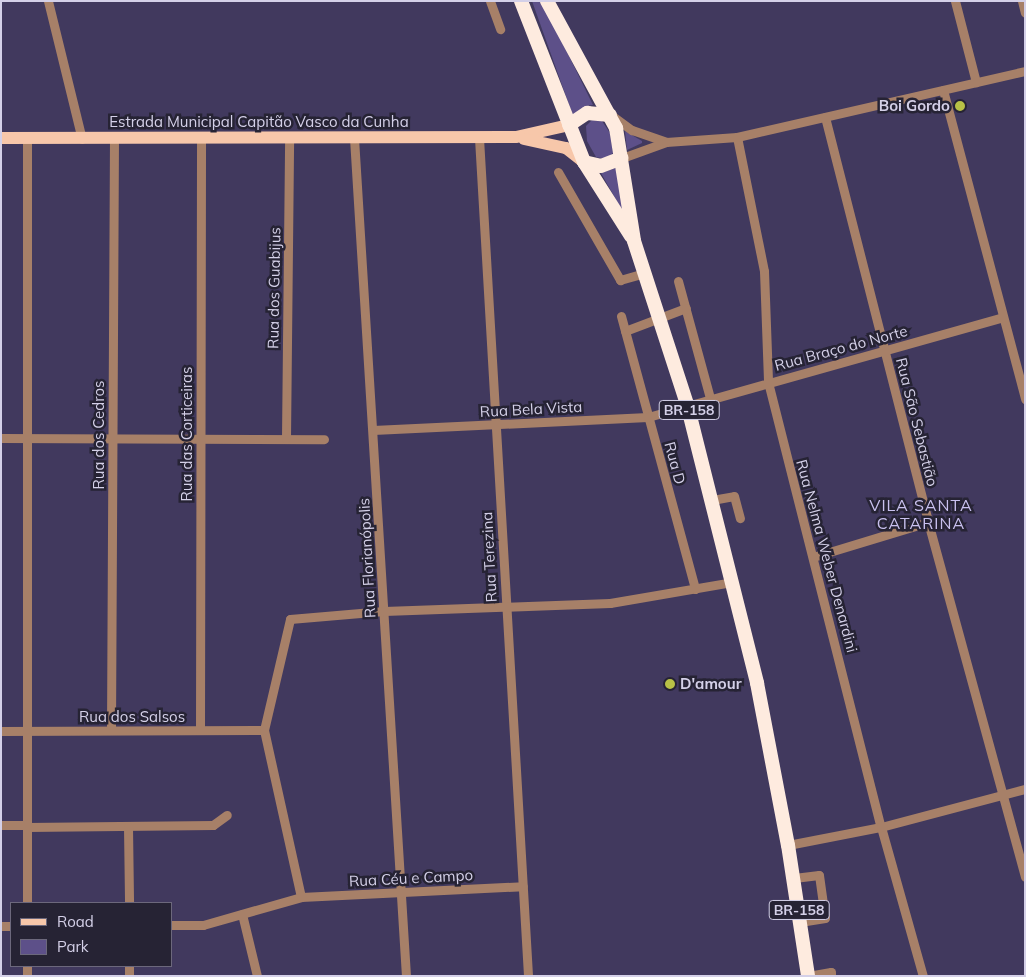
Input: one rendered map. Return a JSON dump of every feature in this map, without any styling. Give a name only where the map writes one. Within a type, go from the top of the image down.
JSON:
[{"type":"highway","name":"BR-158","points":[[521,1],[584,162],[634,241]]},
{"type":"highway","name":"BR-158","points":[[547,1],[610,115],[622,158],[634,241],[687,404],[734,582],[788,845],[808,976]]},
{"type":"highway","points":[[569,125],[587,113],[610,115]]},
{"type":"highway","points":[[584,162],[601,166],[622,158]]},
{"type":"main road","name":"Estrada Municipal Capitão Vasco da Cunha","points":[[1,138],[479,138],[516,137],[569,125]]},
{"type":"main road","name":"Estrada Municipal Capitão Vasco da Cunha","points":[[516,137],[566,148],[584,162]]},
{"type":"street","points":[[48,1],[82,139]]},
{"type":"street","points":[[490,1],[500,29]]},
{"type":"street","points":[[955,1],[976,82]]},
{"type":"street","points":[[1022,1],[1025,13]]},
{"type":"street","points":[[622,158],[666,142],[737,137],[1025,71]]},
{"type":"street","points":[[943,90],[1002,318],[1025,398]]},
{"type":"street","points":[[610,115],[632,130],[666,142]]},
{"type":"street","name":"Rua São Sebastião","points":[[825,117],[886,350],[928,522],[1025,877]]},
{"type":"street","name":"Rua Nelma Weber Denardini","points":[[737,137],[764,271],[768,382],[881,826],[923,976]]},
{"type":"street","points":[[27,138],[27,902]]},
{"type":"street","name":"Rua dos Guabijus","points":[[286,438],[290,138]]},
{"type":"street","name":"Rua Florianópolis","points":[[354,138],[374,430],[406,976]]},
{"type":"street","name":"Rua Terezina","points":[[479,138],[528,976]]},
{"type":"street","name":"Rua dos Cedros","points":[[110,730],[114,139]]},
{"type":"street","name":"Rua das Corticeiras","points":[[200,730],[201,139]]},
{"type":"street","points":[[558,172],[620,280],[644,273]]},
{"type":"street","points":[[678,281],[710,398]]},
{"type":"street","points":[[625,331],[686,308]]},
{"type":"street","name":"Rua D","points":[[621,316],[695,589]]},
{"type":"street","name":"Rua Braço do Norte","points":[[687,404],[1002,318]]},
{"type":"street","name":"Rua Bela Vista","points":[[374,430],[648,417],[687,404]]},
{"type":"street","points":[[1,438],[324,439]]},
{"type":"street","points":[[712,500],[734,496],[740,518]]},
{"type":"street","points":[[813,557],[928,522]]},
{"type":"street","points":[[301,897],[264,730],[290,619],[384,611],[610,603],[734,582]]},
{"type":"street","name":"Rua dos Salsos","points":[[1,731],[264,730]]},
{"type":"street","points":[[788,845],[881,826],[1025,789]]},
{"type":"street","points":[[1,825],[128,827],[138,824],[213,825],[227,815]]},
{"type":"street","points":[[128,827],[129,902]]},
{"type":"street","points":[[794,878],[818,875],[825,918],[801,922]]},
{"type":"street","name":"Rua Céu e Campo","points":[[172,925],[203,925],[301,897],[523,886]]},
{"type":"street","points":[[242,914],[257,976]]},
{"type":"street","points":[[808,976],[831,972],[831,976]]},
{"type":"green space","points":[[532,1],[542,1],[593,105],[585,106],[573,116]]},
{"type":"green space","points":[[592,120],[602,121],[610,133],[613,153],[606,159],[596,157],[587,141],[586,126]]},
{"type":"green space","points":[[625,131],[642,141],[642,143],[627,150]]},
{"type":"green space","points":[[619,167],[632,228],[601,173]]},
{"type":"place","name":"Boi Gordo","points":[[960,106]]},
{"type":"place","name":"D'amour","points":[[670,684]]},
{"type":"district","name":"VILA SANTA CATARINA","points":[[921,514]]}]
